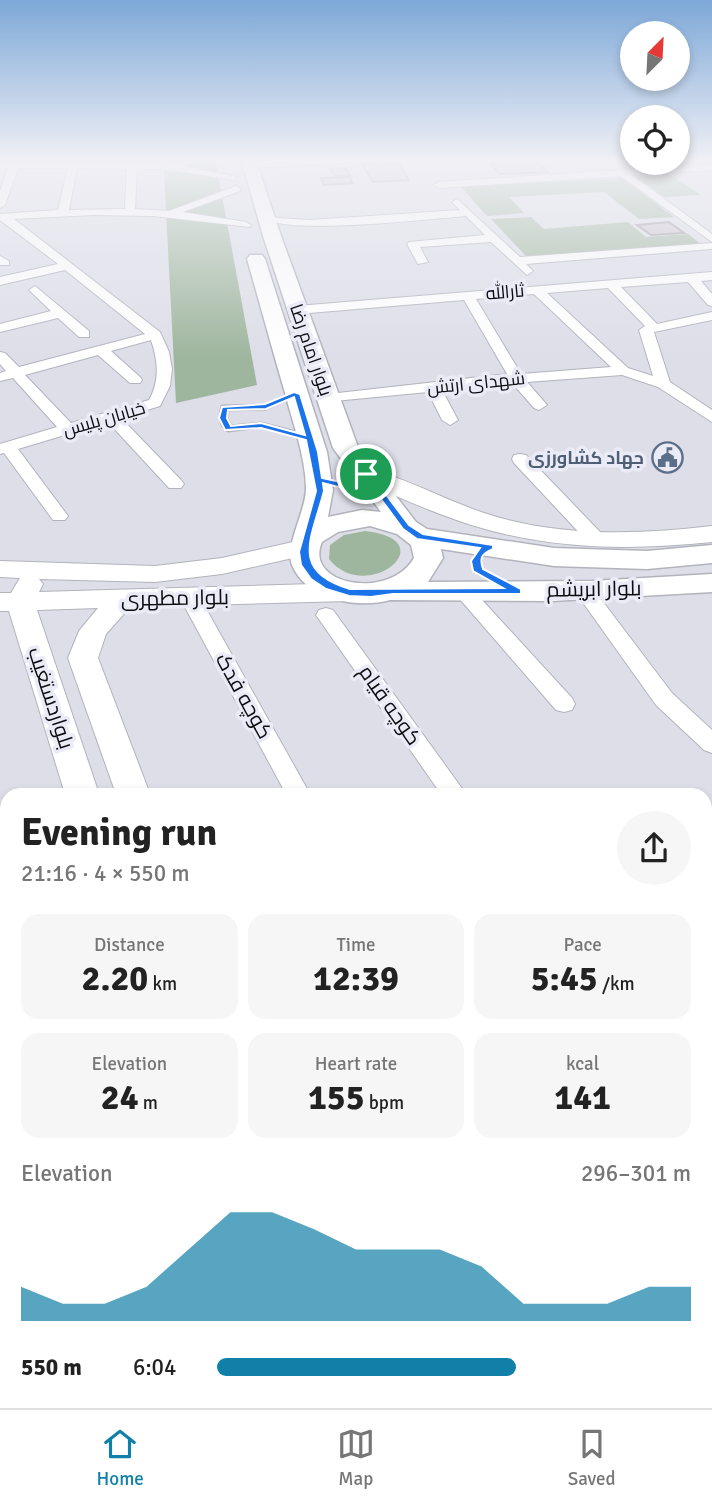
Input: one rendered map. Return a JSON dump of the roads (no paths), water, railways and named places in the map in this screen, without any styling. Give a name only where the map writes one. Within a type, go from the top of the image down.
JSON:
[{"type":"main road","name":"بلوار امام رضا","points":[[261,226],[298,310],[346,448],[413,532]]},
{"type":"main road","name":"بلوار امام رضا","points":[[261,226],[296,394],[310,439],[320,491],[308,543]]},
{"type":"main road","points":[[318,479],[346,486],[367,475],[495,524],[549,534],[638,538],[712,534]]},
{"type":"main road","points":[[352,519],[380,520],[413,532],[428,548],[429,561],[423,573],[411,584],[393,591],[371,594],[349,592],[329,586],[314,577],[306,565],[304,552],[320,530],[352,519]]},
{"type":"main road","name":"بلوار ابریشم","points":[[413,532],[554,557],[635,560],[712,554]]},
{"type":"main road","name":"بلوار مطهری","points":[[0,569],[155,574],[222,566],[308,543]]},
{"type":"main road","points":[[489,547],[479,552],[475,561],[478,571],[517,591]]},
{"type":"main road","points":[[10,602],[27,584],[54,570]]},
{"type":"main road","name":"بلوار ابریشم","points":[[393,591],[465,593],[662,588],[712,583]]},
{"type":"main road","name":"بلوار مطهری","points":[[10,602],[349,592]]},
{"type":"main road","points":[[121,600],[93,631],[83,658],[131,788]]},
{"type":"main road","name":"بلواردستغیب","points":[[10,602],[80,788]]},
{"type":"street","points":[[15,224],[155,335]]},
{"type":"street","points":[[245,224],[289,228],[328,224]]},
{"type":"street","points":[[261,226],[285,224]]},
{"type":"street","points":[[479,224],[537,286],[623,371],[663,384],[712,417]]},
{"type":"street","points":[[691,224],[712,239]]},
{"type":"street","points":[[422,261],[413,244],[494,238]]},
{"type":"street","points":[[516,261],[712,246]]},
{"type":"street","points":[[0,281],[67,266]]},
{"type":"street","name":"ثارالله","points":[[298,310],[537,286],[712,276]]},
{"type":"street","points":[[691,277],[712,302]]},
{"type":"street","points":[[610,283],[654,328]]},
{"type":"street","points":[[35,290],[84,334]]},
{"type":"street","points":[[467,295],[516,379],[540,405]]},
{"type":"street","points":[[0,328],[61,313]]},
{"type":"street","points":[[663,384],[646,330],[712,316]]},
{"type":"street","points":[[8,375],[155,335]]},
{"type":"street","name":"خیابان پلیس","points":[[4,448],[155,404],[164,390],[164,355],[155,335]]},
{"type":"street","points":[[101,350],[135,380]]},
{"type":"street","points":[[0,356],[8,375],[68,429]]},
{"type":"street","name":"شهدای ارتش","points":[[329,399],[516,379],[623,371]]},
{"type":"street","points":[[433,387],[450,420]]},
{"type":"street","points":[[688,401],[712,395]]},
{"type":"street","points":[[111,416],[176,484]]},
{"type":"street","points":[[4,448],[59,516]]},
{"type":"street","points":[[520,459],[594,537]]},
{"type":"street","points":[[584,590],[664,699],[712,744]]},
{"type":"street","points":[[465,593],[564,704]]},
{"type":"street","name":"کوچه فدک","points":[[190,598],[295,788]]},
{"type":"street","name":"کوچه قیام","points":[[326,615],[450,788]]},
{"type":"lane","points":[[296,394],[266,407],[225,408],[223,418],[228,429],[261,425],[310,439]]},
{"type":"place","name":"جهاد کشاورزی","points":[[667,458]]}]
